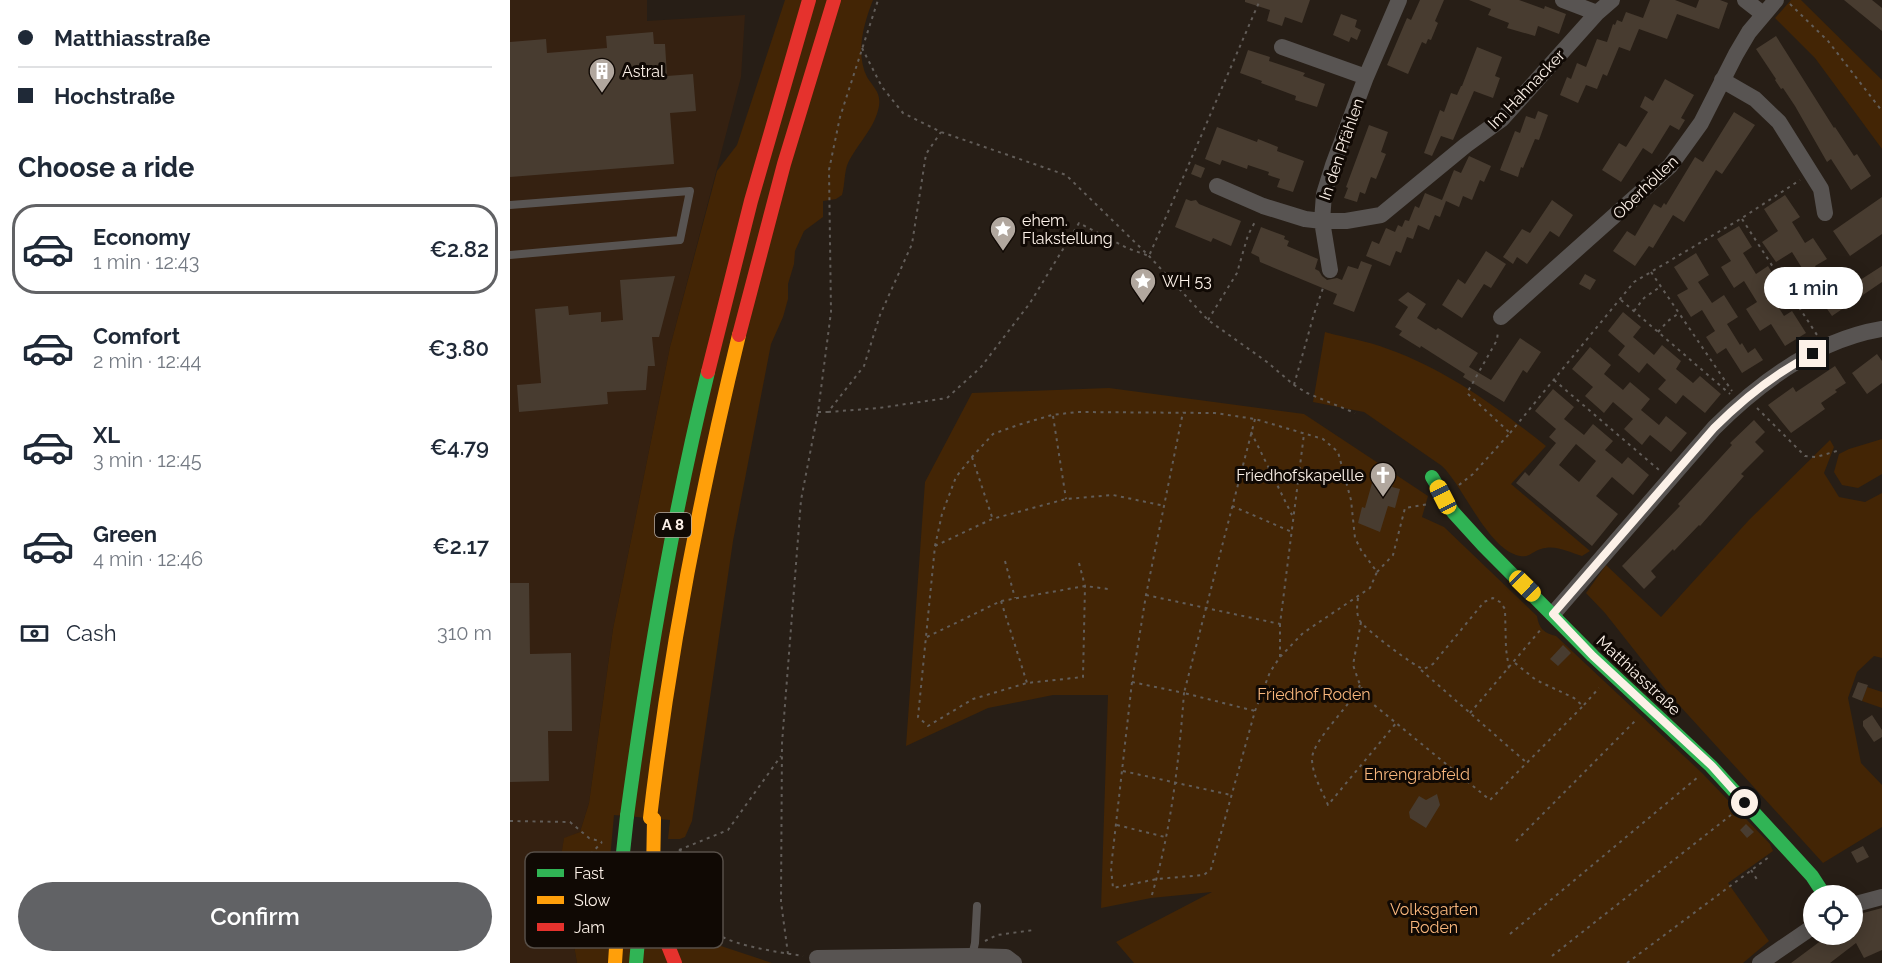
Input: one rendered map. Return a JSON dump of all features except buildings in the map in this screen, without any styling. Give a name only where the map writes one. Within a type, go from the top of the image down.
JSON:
[{"type":"main road","name":"A 8","points":[[623,852],[650,652],[689,449],[732,270],[809,0]]},
{"type":"main road","name":"A 8","points":[[650,852],[657,761],[670,666],[692,546],[740,330],[811,73],[834,0]]},
{"type":"main road","name":"Matthiasstraße","points":[[1432,477],[1443,497],[1483,545],[1593,656],[1712,766],[1818,885]]},
{"type":"main road","name":"A 8","points":[[615,963],[616,948]]},
{"type":"main road","name":"A 8","points":[[636,963],[638,948]]},
{"type":"main road","points":[[669,948],[675,963]]},
{"type":"street","name":"In den Pfählen","points":[[1330,270],[1322,221],[1324,194],[1366,77],[1399,0]]},
{"type":"street","points":[[1563,0],[1597,13]]},
{"type":"street","name":"Im Hahnacker","points":[[1394,205],[1466,145],[1502,119],[1597,13],[1612,0]]},
{"type":"street","points":[[1745,0],[1763,14]]},
{"type":"street","name":"Oberhöllen","points":[[1501,317],[1670,166],[1701,123],[1749,32],[1776,0]]},
{"type":"street","name":"In den Pfählen","points":[[1282,46],[1366,77]]},
{"type":"street","points":[[1722,80],[1755,99],[1785,129],[1821,189],[1825,213]]},
{"type":"street","name":"In den Pfählen","points":[[1217,186],[1263,206],[1305,219],[1322,221],[1374,217],[1381,215],[1394,205]]},
{"type":"street","points":[[1554,615],[1714,428],[1740,403],[1782,370],[1848,338],[1882,329]]},
{"type":"street","points":[[1863,902],[1882,897]]},
{"type":"street","points":[[1760,963],[1803,934]]},
{"type":"street","points":[[817,957],[908,960],[1006,957],[1014,963]]},
{"type":"lane","points":[[510,205],[690,191],[680,240],[510,255]]},
{"type":"lane","points":[[972,959],[977,906]]},
{"type":"path","points":[[788,954],[781,902],[781,756],[801,500],[818,412],[831,312],[829,170],[840,117],[878,0]]},
{"type":"path","points":[[1149,256],[1260,0]]},
{"type":"path","points":[[1787,0],[1828,41],[1882,111]]},
{"type":"path","points":[[861,47],[882,87],[903,113],[941,132],[1066,175],[1149,256],[1208,320],[1268,362],[1294,386],[1355,413]]},
{"type":"path","points":[[828,412],[864,366],[880,315],[912,244],[926,154],[941,132]]},
{"type":"path","points":[[1183,412],[1146,595],[1132,682],[1111,868],[1113,888],[1157,879],[1204,875],[1211,869],[1255,711],[1270,672],[1280,657],[1303,633],[1370,588],[1377,572],[1393,555],[1405,508],[1425,505],[1443,497],[1473,474],[1510,433],[1634,282],[1742,218],[1812,172]]},
{"type":"path","points":[[1208,320],[1237,273],[1248,235],[1263,206]]},
{"type":"path","points":[[1742,218],[1825,348]]},
{"type":"path","points":[[818,412],[879,408],[947,398],[981,367],[1030,303],[1078,223],[1127,248],[1149,256]]},
{"type":"path","points":[[1294,386],[1314,314],[1330,270]]},
{"type":"path","points":[[1651,272],[1740,403]]},
{"type":"path","points":[[1634,311],[1644,298],[1661,286]]},
{"type":"path","points":[[1620,299],[1740,403],[1757,408],[1805,456],[1816,457],[1837,451]]},
{"type":"path","points":[[1658,332],[1679,313]]},
{"type":"path","points":[[1501,317],[1497,340],[1467,393],[1510,433]]},
{"type":"path","points":[[1554,380],[1670,479]]},
{"type":"path","points":[[1079,563],[1085,586],[1083,678],[1027,683],[973,699],[928,726],[918,717],[935,546],[942,514],[956,477],[993,434],[1052,415],[1077,412],[1215,413],[1255,419],[1323,439],[1338,452],[1350,500],[1355,538],[1377,572]]},
{"type":"path","points":[[1052,415],[1066,500]]},
{"type":"path","points":[[1151,898],[1157,879],[1178,766],[1184,693],[1255,419]]},
{"type":"path","points":[[1251,432],[1293,518]]},
{"type":"path","points":[[1280,657],[1280,624],[1304,433]]},
{"type":"path","points":[[972,458],[992,519]]},
{"type":"path","points":[[935,546],[992,519],[1066,500],[1113,495],[1165,506]]},
{"type":"path","points":[[1232,506],[1292,532]]},
{"type":"path","points":[[1005,561],[1015,598]]},
{"type":"path","points":[[927,638],[1001,601],[1085,586],[1108,589]]},
{"type":"path","points":[[1146,595],[1280,624]]},
{"type":"path","points":[[1358,597],[1357,610],[1361,622],[1353,665],[1368,700],[1490,801],[1599,688]]},
{"type":"path","points":[[1420,669],[1433,664],[1484,602],[1493,598],[1505,609],[1509,669]]},
{"type":"path","points":[[1001,601],[1027,683]]},
{"type":"path","points":[[1470,712],[1515,663],[1554,615]]},
{"type":"path","points":[[1361,622],[1420,669],[1527,763]]},
{"type":"path","points":[[1515,663],[1536,680],[1574,698],[1583,706]]},
{"type":"path","points":[[1132,682],[1255,711]]},
{"type":"path","points":[[1360,685],[1354,697],[1314,747],[1312,758],[1315,775],[1328,805],[1397,723]]},
{"type":"path","points":[[1515,841],[1649,708]]},
{"type":"path","points":[[682,852],[679,850],[728,830],[781,756]]},
{"type":"path","points":[[1510,934],[1712,766]]},
{"type":"path","points":[[1123,771],[1231,795]]},
{"type":"path","points":[[1552,956],[1745,803]]},
{"type":"path","points":[[510,821],[570,822],[589,838],[602,842],[593,852]]},
{"type":"path","points":[[1117,825],[1165,837]]},
{"type":"path","points":[[1627,963],[1770,856]]},
{"type":"path","points":[[1751,869],[1758,881]]},
{"type":"path","points":[[972,959],[984,941],[997,935],[1034,930]]},
{"type":"path","points":[[723,937],[788,954],[817,957]]},
{"type":"shaded area","points":[[510,0],[647,0],[647,21],[745,15],[741,77],[670,347],[613,629],[589,803],[580,832],[564,839],[562,852],[525,852],[525,948],[574,948],[577,963],[510,963]]},
{"type":"green space","points":[[785,0],[873,0],[864,28],[861,48],[863,68],[878,93],[879,106],[870,128],[848,163],[842,195],[836,199],[823,201],[823,217],[804,231],[795,251],[788,284],[788,299],[771,344],[733,541],[692,821],[685,837],[668,839],[670,820],[614,815],[611,852],[562,852],[564,838],[580,832],[589,803],[613,629],[670,347],[717,171],[737,145]]},
{"type":"green space","points":[[1791,0],[1801,0],[1882,80],[1882,149],[1815,58],[1775,18]]},
{"type":"green space","points":[[1325,332],[1380,346],[1431,368],[1471,391],[1546,446],[1511,484],[1590,551],[1582,556],[1551,547],[1520,556],[1508,551],[1487,530],[1442,466],[1364,412],[1313,402]]},
{"type":"green space","name":"Friedhof Roden","points":[[1109,388],[1304,414],[1428,496],[1422,517],[1444,527],[1537,616],[1543,630],[1556,636],[1702,773],[1770,844],[1773,851],[1728,883],[1769,941],[1743,963],[1134,963],[1116,942],[1212,892],[1151,898],[1101,908],[1108,695],[1053,695],[988,708],[906,746],[925,482],[972,393]]},
{"type":"green space","points":[[1882,439],[1882,474],[1858,488],[1842,485],[1834,472],[1839,454]]},
{"type":"green space","points":[[1830,440],[1834,447],[1824,473],[1839,497],[1865,502],[1882,493],[1882,658],[1874,656],[1857,672],[1848,698],[1861,763],[1882,785],[1882,827],[1823,863],[1669,694],[1605,613],[1586,593],[1606,565],[1661,617],[1749,520]]},
{"type":"green space","points":[[1867,687],[1882,692],[1882,708],[1862,701]]},
{"type":"green space","points":[[723,947],[772,963],[577,963],[574,948]]},
{"type":"traffic: fast","points":[[627,816],[662,593],[683,482],[708,372]]},
{"type":"traffic: fast","points":[[1432,477],[1453,512],[1483,545],[1593,656],[1711,766],[1818,885]]},
{"type":"traffic: fast","points":[[623,852],[627,816]]},
{"type":"traffic: fast","points":[[636,963],[637,948]]},
{"type":"traffic: slow","points":[[650,818],[666,696],[687,575],[711,455],[739,335]]},
{"type":"traffic: slow","points":[[653,852],[654,819]]},
{"type":"traffic: slow","points":[[615,963],[616,948]]},
{"type":"traffic: jam","points":[[708,372],[751,201],[809,0]]},
{"type":"traffic: jam","points":[[739,335],[784,164],[834,0]]},
{"type":"traffic: jam","points":[[669,948],[675,963]]},
{"type":"place","name":"Astral","points":[[602,94]]},
{"type":"place","name":"ehem. Flakstellung","points":[[1003,252]]},
{"type":"place","name":"WH 53","points":[[1143,304]]},
{"type":"place","name":"Friedhofskapellle","points":[[1383,498]]},
{"type":"route","points":[[1745,803],[1712,766],[1593,656],[1553,614],[1714,428],[1762,384],[1782,370],[1813,354]]},
{"type":"park label","name":"Ehrengrabfeld","points":[[1417,774]]},
{"type":"park label","name":"Volksgarten Roden","points":[[1434,918]]}]
